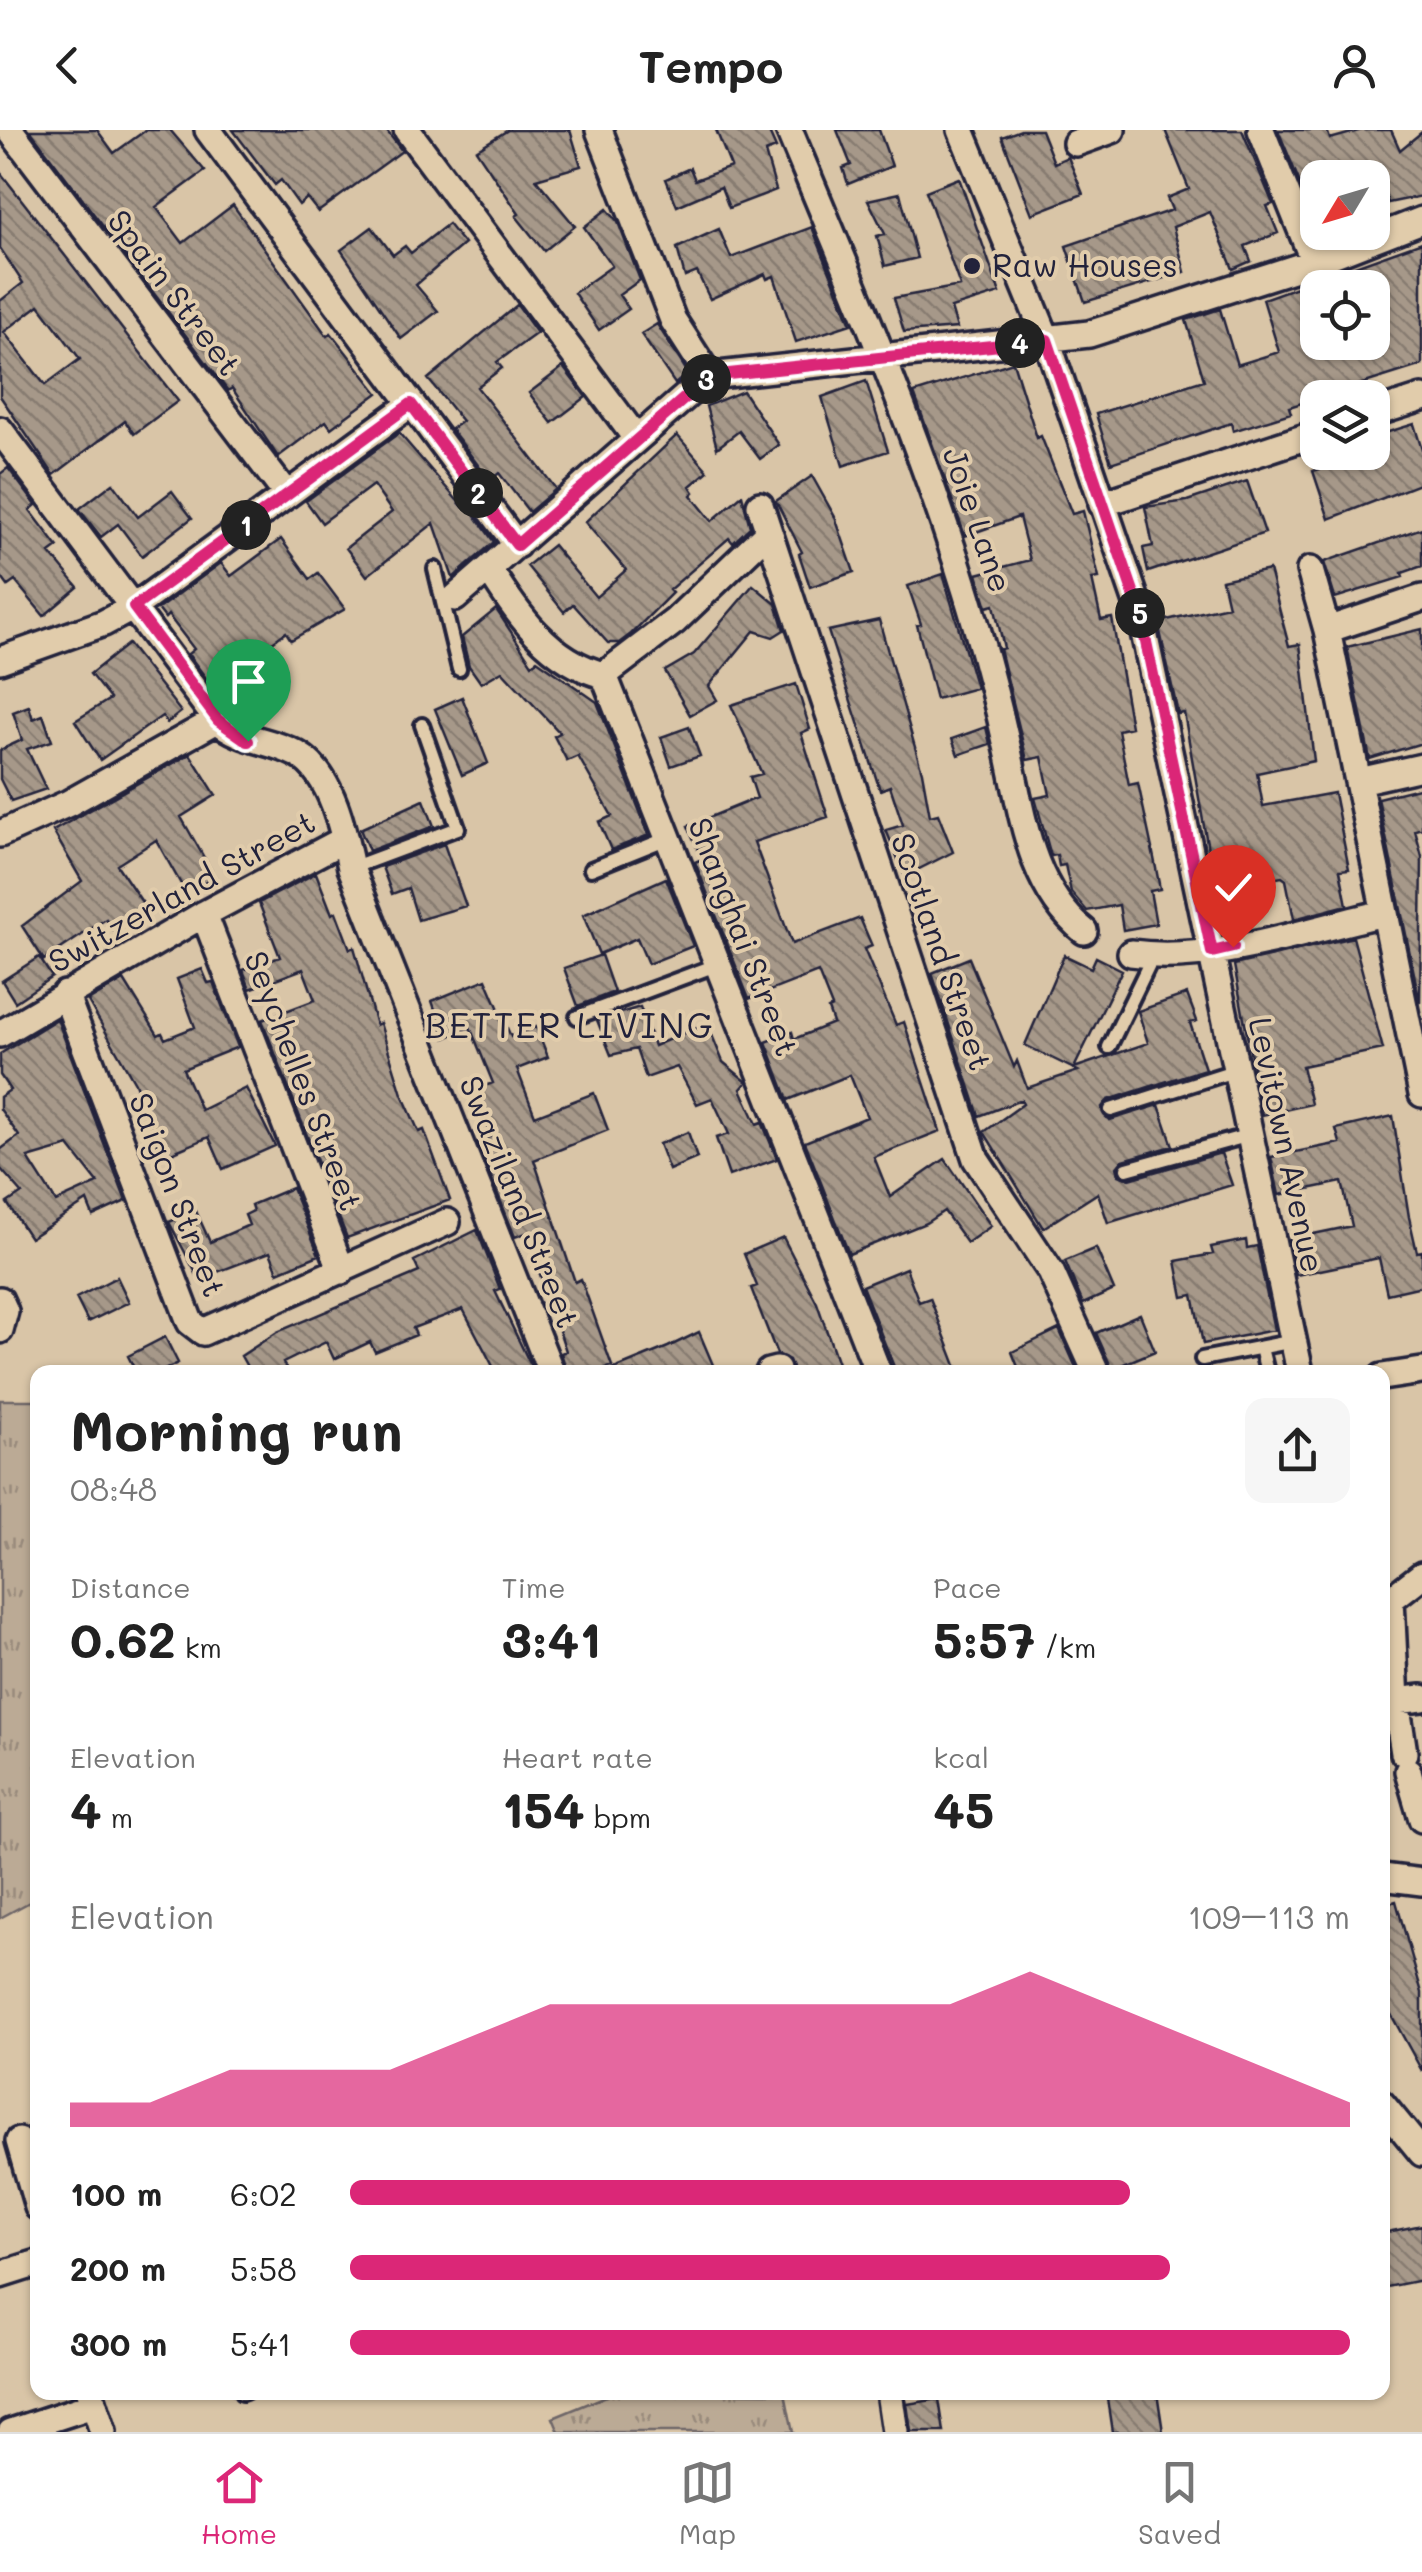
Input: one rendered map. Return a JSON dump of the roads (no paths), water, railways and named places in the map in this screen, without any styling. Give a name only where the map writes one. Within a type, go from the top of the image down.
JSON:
[{"type":"street","name":"Spain Street","points":[[10,130],[287,495]]},
{"type":"street","points":[[208,130],[517,545]]},
{"type":"street","points":[[408,130],[636,438]]},
{"type":"street","points":[[599,130],[673,320],[710,376]]},
{"type":"street","name":"Joie Lane","points":[[790,130],[884,358],[983,636],[1030,848],[1064,914],[1084,931]]},
{"type":"street","name":"Levitown Avenue","points":[[961,130],[1047,340],[1139,609],[1299,1365]]},
{"type":"street","points":[[1076,143],[1112,130]]},
{"type":"street","points":[[1261,130],[1314,262]]},
{"type":"street","points":[[449,602],[710,376],[1089,334],[1314,262],[1422,220]]},
{"type":"street","points":[[1390,408],[1422,398]]},
{"type":"street","points":[[0,660],[104,623],[134,607],[411,404]]},
{"type":"street","points":[[0,430],[218,720],[69,802],[0,834]]},
{"type":"street","points":[[1102,504],[1300,439]]},
{"type":"street","name":"Scotland Street","points":[[760,505],[976,1159],[1052,1272],[1093,1365]]},
{"type":"street","points":[[489,569],[523,623],[582,667],[604,675],[675,621],[768,532]]},
{"type":"street","points":[[1310,570],[1327,630],[1421,1086]]},
{"type":"street","points":[[1327,630],[1422,598]]},
{"type":"street","name":"Shanghai Street","points":[[604,675],[875,1365]]},
{"type":"street","name":"Swaziland Street","points":[[218,720],[236,736],[304,760],[329,796],[345,838],[351,868],[549,1365]]},
{"type":"street","points":[[1358,781],[1422,767]]},
{"type":"street","name":"Switzerland Street","points":[[0,1034],[204,914],[345,838]]},
{"type":"street","points":[[1142,954],[1212,952],[1384,912]]},
{"type":"street","name":"Seychelles Street","points":[[204,914],[342,1271]]},
{"type":"street","name":"Saigon Street","points":[[66,994],[190,1322],[203,1332],[447,1222]]},
{"type":"street","points":[[0,1300],[5,1311],[0,1330]]},
{"type":"street","points":[[1390,1375],[1422,1372]]},
{"type":"street","points":[[1422,1576],[1391,1599],[1396,1700],[1406,1762],[1422,1818]]},
{"type":"street","points":[[1396,1700],[1422,1698]]},
{"type":"street","points":[[1390,1878],[1422,1882]]},
{"type":"street","points":[[1390,2114],[1422,2153]]},
{"type":"street","points":[[0,2276],[30,2266]]},
{"type":"street","points":[[11,2432],[90,2400]]},
{"type":"street","points":[[92,2400],[103,2432]]},
{"type":"street","points":[[890,2400],[894,2432]]},
{"type":"lane","points":[[435,570],[449,602],[460,670]]},
{"type":"lane","points":[[351,868],[458,828],[422,725]]},
{"type":"lane","points":[[592,869],[670,836]]},
{"type":"lane","points":[[1110,1047],[1142,954]]},
{"type":"lane","points":[[577,1017],[719,964]]},
{"type":"lane","points":[[1111,1110],[1237,1070]]},
{"type":"lane","points":[[1127,1168],[1250,1134]]},
{"type":"lane","points":[[1202,1359],[1294,1342]]},
{"type":"lane","points":[[1260,1348],[1265,1365]]},
{"type":"place","name":"Raw Houses","points":[[972,266]]},
{"type":"district","name":"BETTER LIVING","points":[[570,1026]]}]
